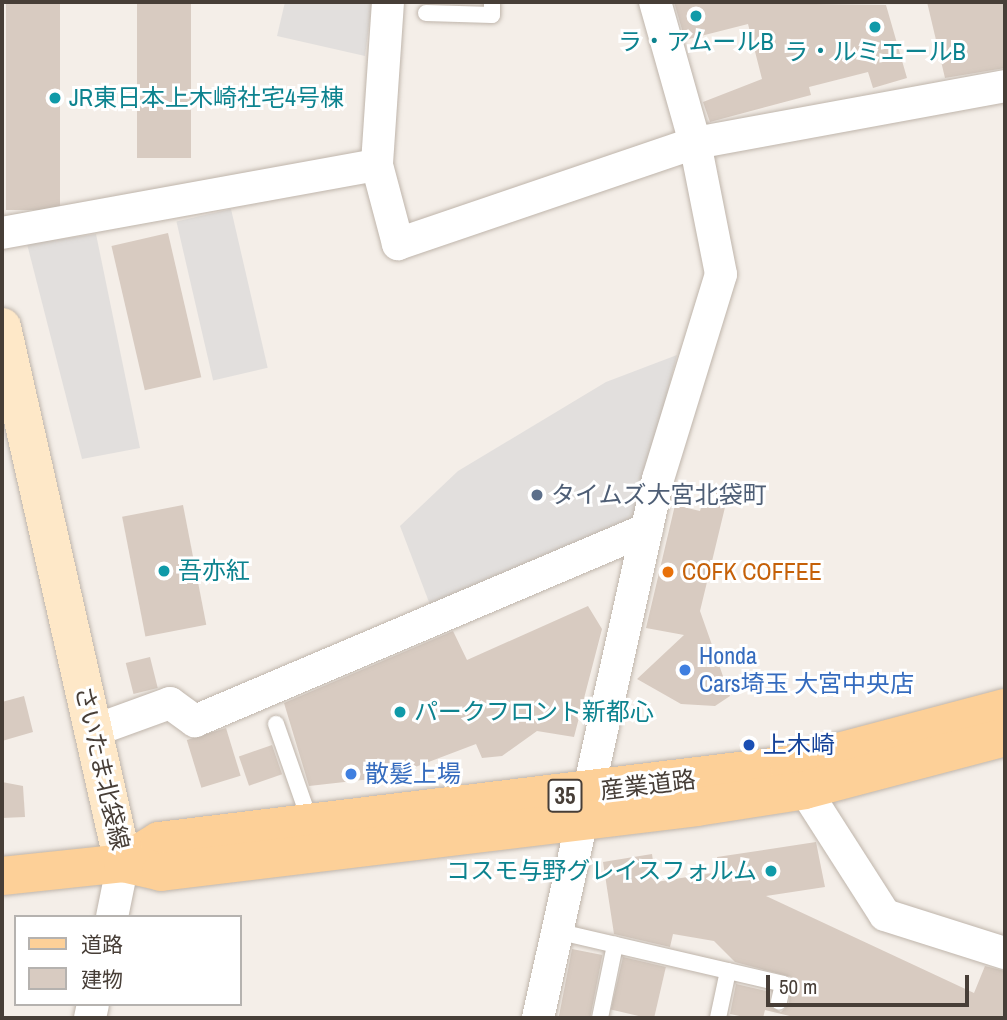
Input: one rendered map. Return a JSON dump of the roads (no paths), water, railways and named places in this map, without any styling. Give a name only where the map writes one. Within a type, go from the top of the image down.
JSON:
[{"type":"main road","name":"さいたま北袋線","points":[[2,327],[123,863]]},
{"type":"main road","name":"さいたま北袋線","points":[[2,443],[82,787],[123,863]]},
{"type":"main road","name":"産業道路","points":[[2,876],[123,863],[161,872],[587,807],[789,765],[1005,708]]},
{"type":"main road","name":"産業道路","points":[[123,863],[159,841],[312,825],[805,790],[1005,737]]},
{"type":"street","points":[[388,2],[377,164],[398,244],[695,143],[1005,86]]},
{"type":"street","points":[[538,1018],[647,530],[721,274],[695,143],[655,2]]},
{"type":"street","points":[[2,233],[377,164]]},
{"type":"street","points":[[93,730],[170,703],[195,721],[647,530]]},
{"type":"street","points":[[805,790],[885,915],[1005,953]]},
{"type":"street","points":[[112,915],[123,863]]},
{"type":"lane","points":[[426,12],[492,15],[492,2]]},
{"type":"lane","points":[[276,724],[312,825]]},
{"type":"lane","points":[[556,931],[783,984],[779,1002]]},
{"type":"lane","points":[[600,1018],[615,945]]},
{"type":"lane","points":[[718,1018],[728,971]]},
{"type":"place","name":"ラ・アムールB","points":[[696,16]]},
{"type":"place","name":"ラ・ルミエールB","points":[[875,27]]},
{"type":"place","name":"JR東日本上木崎社宅4号棟","points":[[55,98]]},
{"type":"place","name":"タイムズ大宮北袋町","points":[[537,495]]},
{"type":"place","name":"吾亦紅","points":[[164,571]]},
{"type":"place","name":"COFK COFFEE","points":[[668,572]]},
{"type":"place","name":"Honda Cars埼玉 大宮中央店","points":[[685,670]]},
{"type":"place","name":"パークフロント新都心","points":[[400,712]]},
{"type":"place","name":"上木崎","points":[[749,745]]},
{"type":"place","name":"散髪上場","points":[[351,774]]},
{"type":"place","name":"コスモ与野グレイスフォルム","points":[[771,871]]}]
